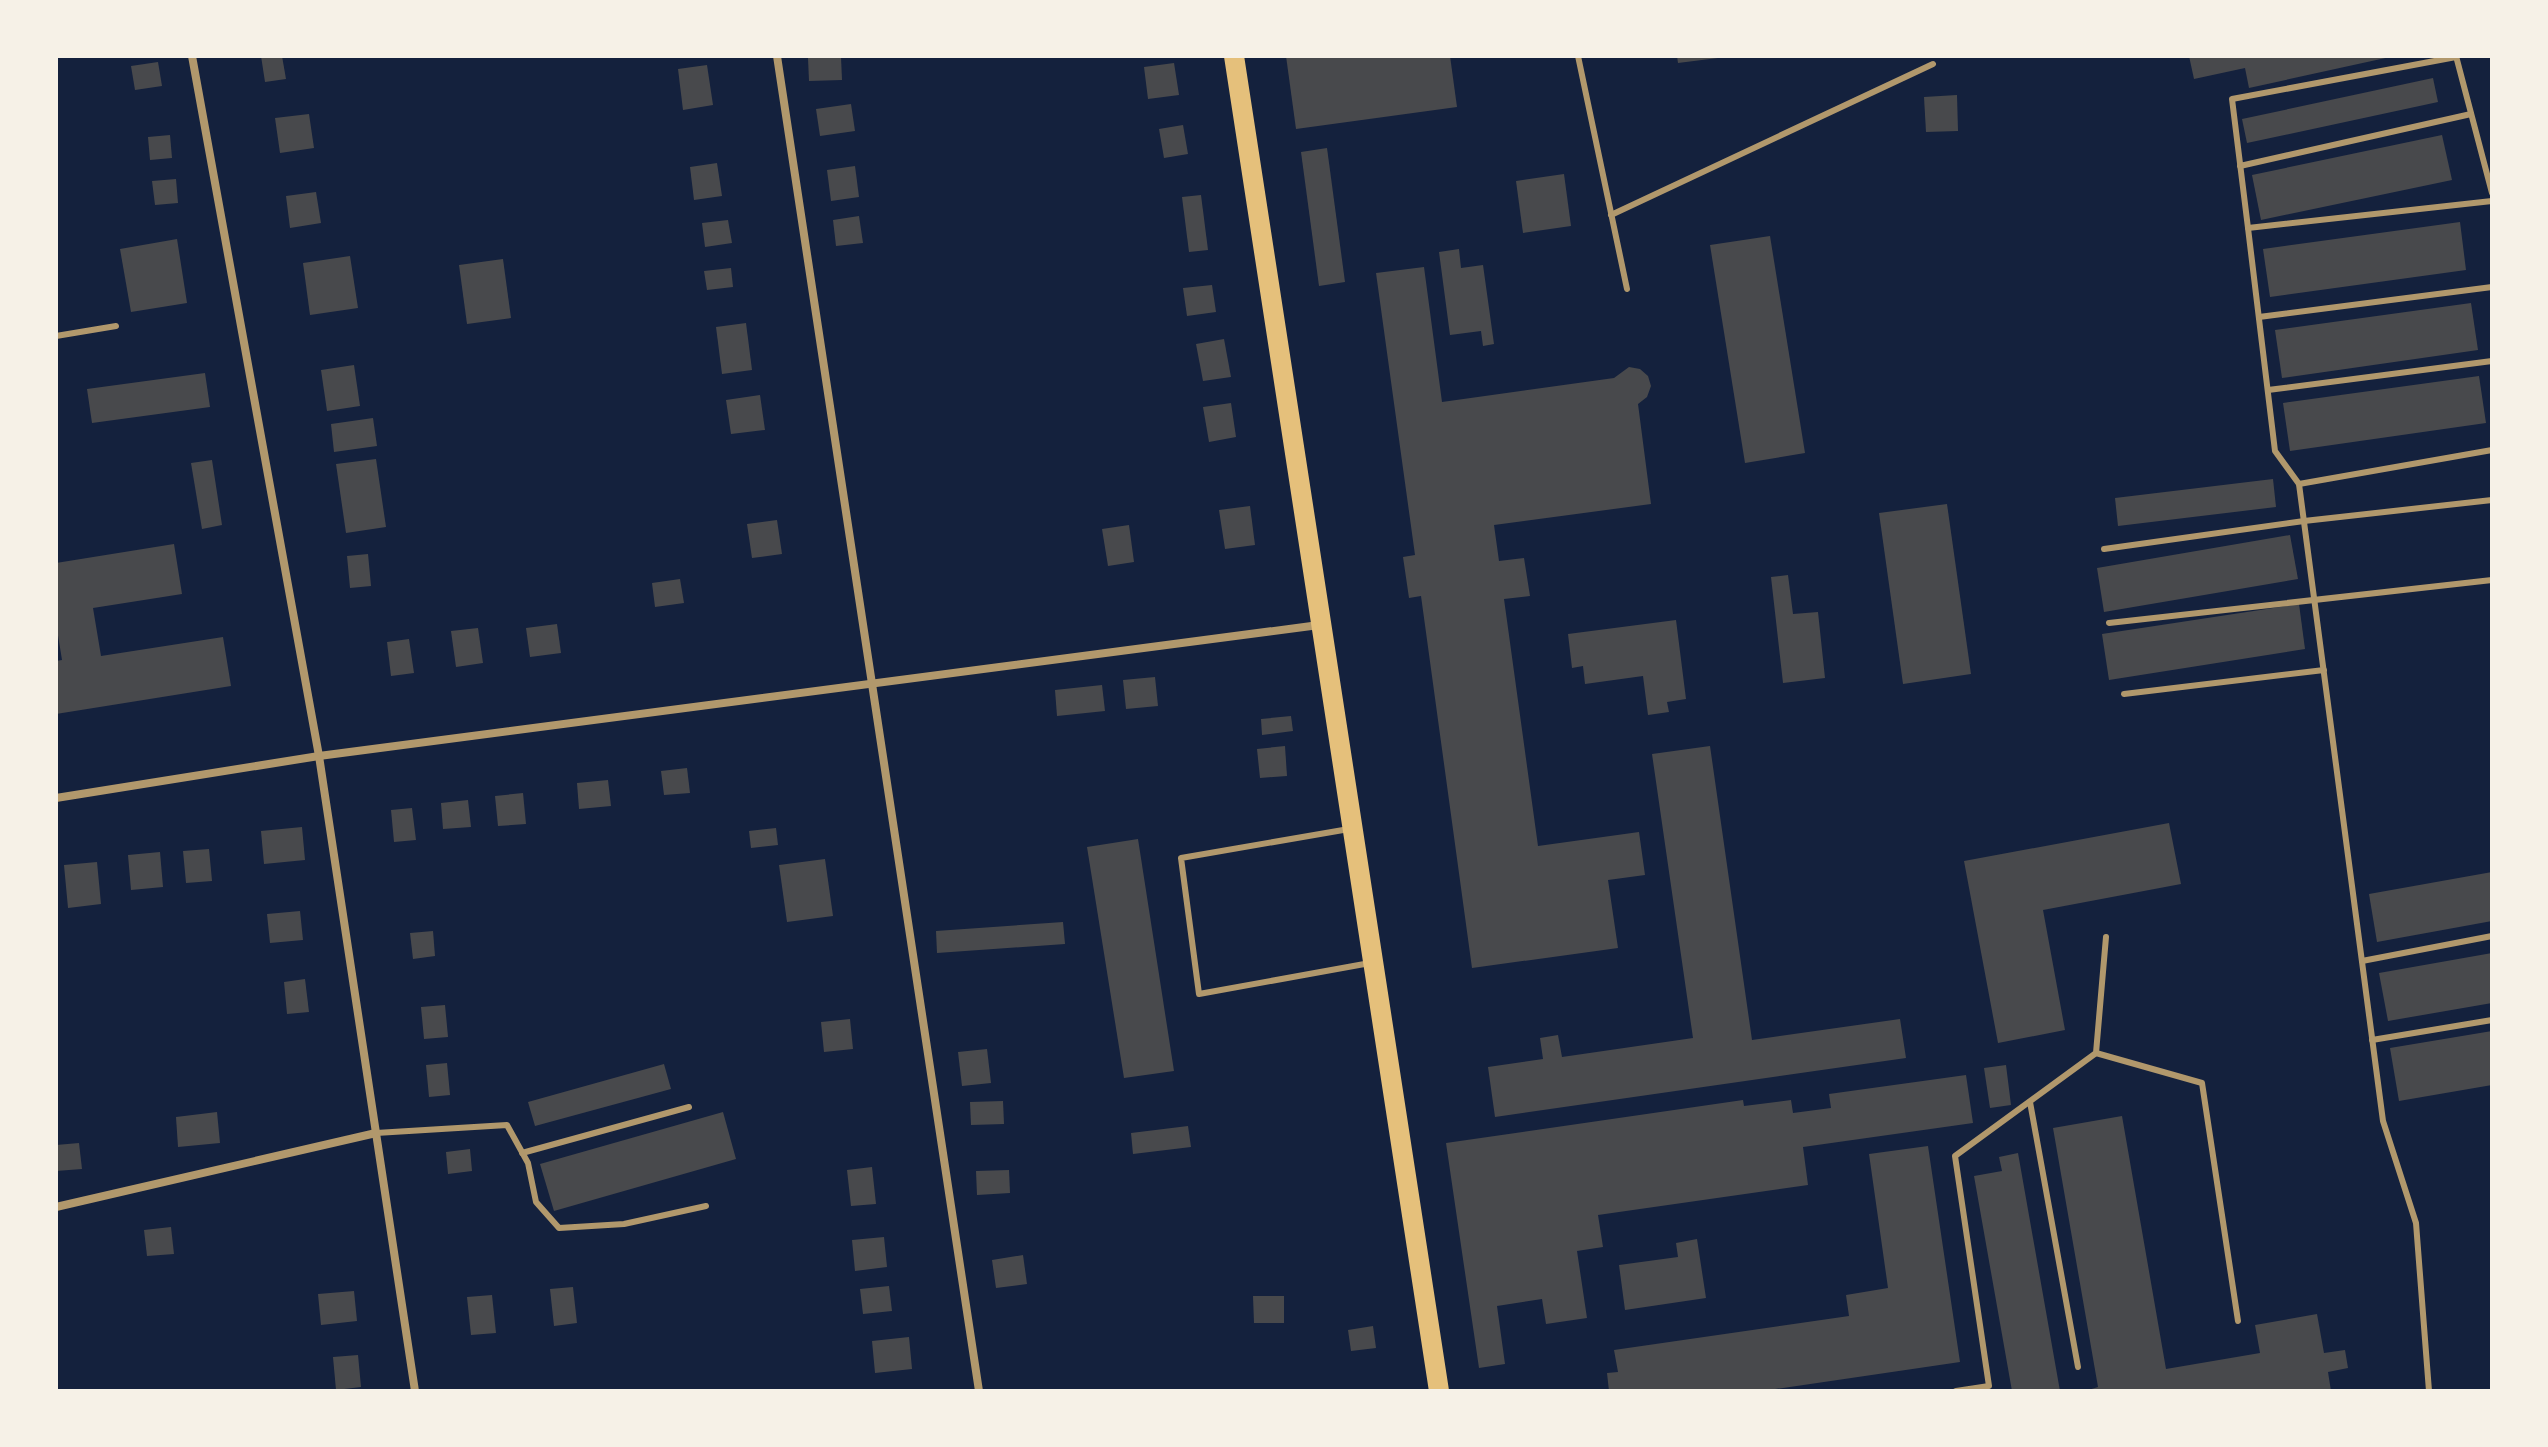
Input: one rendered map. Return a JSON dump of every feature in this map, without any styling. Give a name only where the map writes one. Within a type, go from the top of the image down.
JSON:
[{"type":"main road","points":[[1234,56],[1439,1391]]},
{"type":"street","points":[[192,56],[319,756],[415,1391]]},
{"type":"street","points":[[777,56],[869,684],[979,1391]]},
{"type":"street","points":[[56,798],[319,756],[1321,625]]},
{"type":"street","points":[[56,1207],[376,1133]]},
{"type":"lane","points":[[1578,56],[1627,289]]},
{"type":"lane","points":[[2429,1391],[2416,1223],[2383,1121],[2299,484],[2275,451],[2232,99],[2456,56],[2492,193]]},
{"type":"lane","points":[[1611,215],[1933,64]]},
{"type":"lane","points":[[2240,166],[2471,114]]},
{"type":"lane","points":[[2248,228],[2492,201]]},
{"type":"lane","points":[[2259,317],[2492,287]]},
{"type":"lane","points":[[56,336],[116,326]]},
{"type":"lane","points":[[2268,390],[2492,361]]},
{"type":"lane","points":[[2299,484],[2492,450]]},
{"type":"lane","points":[[2104,549],[2304,521],[2492,500]]},
{"type":"lane","points":[[2109,623],[2492,580]]},
{"type":"lane","points":[[2124,694],[2324,670]]},
{"type":"lane","points":[[1352,828],[1181,858],[1199,994],[1373,962]]},
{"type":"lane","points":[[2362,961],[2492,936]]},
{"type":"lane","points":[[1956,1391],[1989,1386],[1955,1156],[2096,1053],[2106,937]]},
{"type":"lane","points":[[2372,1040],[2492,1020]]},
{"type":"lane","points":[[2096,1053],[2202,1083],[2238,1321]]},
{"type":"lane","points":[[2030,1102],[2078,1367]]},
{"type":"lane","points":[[522,1153],[689,1107]]},
{"type":"lane","points":[[376,1133],[507,1125],[522,1153],[536,1202],[559,1228],[624,1224],[706,1206]]},
{"type":"building","points":[[261,56],[282,56],[286,79],[265,82]]},
{"type":"building","points":[[1286,56],[1450,56],[1457,107],[1296,129]]},
{"type":"building","points":[[1677,56],[1718,56],[1718,58],[1678,63]]},
{"type":"building","points":[[2189,56],[2390,57],[2249,88],[2245,68],[2194,79]]},
{"type":"building","points":[[841,57],[842,80],[809,81],[808,58]]},
{"type":"building","points":[[158,62],[162,86],[135,90],[131,66]]},
{"type":"building","points":[[1174,63],[1179,95],[1148,99],[1144,67]]},
{"type":"building","points":[[707,65],[713,105],[683,110],[678,69]]},
{"type":"building","points":[[2433,78],[2438,102],[2247,143],[2242,119]]},
{"type":"building","points":[[1957,95],[1958,131],[1926,132],[1924,97]]},
{"type":"building","points":[[851,104],[855,131],[820,136],[816,109]]},
{"type":"building","points":[[309,114],[314,148],[280,153],[275,118]]},
{"type":"building","points":[[1183,125],[1188,154],[1164,158],[1159,129]]},
{"type":"building","points":[[170,135],[172,158],[150,160],[148,137]]},
{"type":"building","points":[[2442,135],[2452,180],[2261,220],[2252,175]]},
{"type":"building","points":[[1327,148],[1345,282],[1319,286],[1301,152]]},
{"type":"building","points":[[717,163],[722,196],[694,200],[690,167]]},
{"type":"building","points":[[855,166],[859,197],[831,201],[827,170]]},
{"type":"building","points":[[1564,174],[1571,226],[1523,233],[1516,181]]},
{"type":"building","points":[[176,179],[178,203],[155,205],[152,181]]},
{"type":"building","points":[[316,192],[321,223],[290,228],[286,196]]},
{"type":"building","points":[[1201,195],[1208,250],[1189,252],[1182,197]]},
{"type":"building","points":[[859,216],[863,243],[836,246],[833,220]]},
{"type":"building","points":[[728,220],[732,243],[705,247],[702,223]]},
{"type":"building","points":[[2460,222],[2466,270],[2270,297],[2263,249]]},
{"type":"building","points":[[1770,236],[1805,453],[1745,463],[1710,245]]},
{"type":"building","points":[[177,239],[187,303],[131,312],[120,249]]},
{"type":"building","points":[[1459,249],[1461,268],[1483,265],[1494,344],[1483,346],[1481,331],[1450,335],[1439,252]]},
{"type":"building","points":[[350,256],[358,308],[310,315],[303,263]]},
{"type":"building","points":[[503,259],[511,318],[467,324],[459,265]]},
{"type":"building","points":[[1424,267],[1442,402],[1614,378],[1629,367],[1640,369],[1648,376],[1651,386],[1647,397],[1638,404],[1651,504],[1494,525],[1499,561],[1524,558],[1530,596],[1504,599],[1538,846],[1639,832],[1645,875],[1608,880],[1618,948],[1472,968],[1421,596],[1409,598],[1403,557],[1415,555],[1376,273]]},
{"type":"building","points":[[731,268],[733,287],[707,290],[704,271]]},
{"type":"building","points":[[1212,285],[1216,312],[1187,316],[1183,288]]},
{"type":"building","points":[[2471,303],[2478,350],[2282,378],[2275,330]]},
{"type":"building","points":[[746,323],[752,370],[722,374],[716,327]]},
{"type":"building","points":[[1224,339],[1231,377],[1203,381],[1196,344]]},
{"type":"building","points":[[354,365],[360,406],[327,411],[321,370]]},
{"type":"building","points":[[205,373],[210,407],[92,423],[87,389]]},
{"type":"building","points":[[2479,376],[2486,423],[2290,451],[2283,403]]},
{"type":"building","points":[[760,395],[765,430],[731,434],[726,400]]},
{"type":"building","points":[[1231,403],[1236,437],[1209,442],[1203,407]]},
{"type":"building","points":[[373,418],[377,446],[334,452],[331,424]]},
{"type":"building","points":[[376,459],[386,527],[346,533],[336,464]]},
{"type":"building","points":[[212,460],[222,525],[202,529],[191,463]]},
{"type":"building","points":[[2273,479],[2276,507],[2118,526],[2115,498]]},
{"type":"building","points":[[1947,504],[1971,674],[1903,684],[1879,513]]},
{"type":"building","points":[[1250,506],[1255,545],[1225,549],[1219,510]]},
{"type":"building","points":[[777,520],[782,554],[752,558],[747,524]]},
{"type":"building","points":[[1129,525],[1134,562],[1108,566],[1102,529]]},
{"type":"building","points":[[2290,535],[2298,579],[2104,612],[2097,568]]},
{"type":"building","points":[[174,544],[182,594],[93,608],[101,656],[223,637],[231,686],[56,714],[56,661],[62,660],[56,623],[56,563]]},
{"type":"building","points":[[368,554],[371,586],[350,588],[347,556]]},
{"type":"building","points":[[1788,575],[1793,614],[1818,612],[1825,678],[1783,683],[1771,577]]},
{"type":"building","points":[[680,579],[684,603],[655,607],[652,583]]},
{"type":"building","points":[[2299,604],[2305,649],[2109,680],[2102,634]]},
{"type":"building","points":[[1676,620],[1686,699],[1667,702],[1669,712],[1648,715],[1643,676],[1585,684],[1583,666],[1572,668],[1568,634]]},
{"type":"building","points":[[557,624],[561,653],[530,657],[526,628]]},
{"type":"building","points":[[478,628],[483,663],[456,667],[451,631]]},
{"type":"building","points":[[409,639],[414,673],[391,676],[387,642]]},
{"type":"building","points":[[1155,677],[1158,706],[1126,709],[1123,680]]},
{"type":"building","points":[[1102,685],[1105,711],[1057,716],[1055,690]]},
{"type":"building","points":[[1291,716],[1293,731],[1262,735],[1261,719]]},
{"type":"building","points":[[1285,746],[1287,776],[1260,778],[1257,749]]},
{"type":"building","points":[[1710,746],[1752,1040],[1900,1019],[1906,1058],[1495,1117],[1488,1067],[1543,1059],[1540,1038],[1558,1035],[1562,1057],[1693,1038],[1652,754]]},
{"type":"building","points":[[687,768],[690,793],[664,795],[661,771]]},
{"type":"building","points":[[608,780],[611,806],[579,809],[577,783]]},
{"type":"building","points":[[523,793],[526,824],[498,826],[495,796]]},
{"type":"building","points":[[468,800],[471,827],[443,829],[441,803]]},
{"type":"building","points":[[412,808],[416,840],[394,842],[391,810]]},
{"type":"building","points":[[2169,823],[2181,884],[2043,910],[2065,1030],[1998,1043],[1964,861]]},
{"type":"building","points":[[302,827],[305,860],[264,864],[261,831]]},
{"type":"building","points":[[776,828],[778,845],[751,848],[749,831]]},
{"type":"building","points":[[1138,839],[1174,1071],[1124,1078],[1087,847]]},
{"type":"building","points":[[209,849],[212,881],[186,883],[183,851]]},
{"type":"building","points":[[160,852],[163,887],[131,890],[128,855]]},
{"type":"building","points":[[825,859],[833,916],[787,922],[779,865]]},
{"type":"building","points":[[97,862],[101,904],[68,908],[64,865]]},
{"type":"building","points":[[2492,872],[2492,921],[2377,942],[2369,894]]},
{"type":"building","points":[[300,911],[303,940],[270,943],[267,914]]},
{"type":"building","points":[[1063,922],[1065,944],[937,953],[936,931]]},
{"type":"building","points":[[433,931],[435,956],[413,959],[410,933]]},
{"type":"building","points":[[2492,953],[2492,1003],[2388,1021],[2379,973]]},
{"type":"building","points":[[305,979],[309,1012],[287,1014],[284,982]]},
{"type":"building","points":[[445,1005],[448,1037],[424,1039],[421,1007]]},
{"type":"building","points":[[850,1019],[853,1049],[824,1052],[821,1022]]},
{"type":"building","points":[[2492,1031],[2492,1085],[2399,1101],[2390,1048]]},
{"type":"building","points":[[987,1049],[991,1083],[962,1086],[958,1052]]},
{"type":"building","points":[[447,1063],[450,1095],[429,1097],[426,1065]]},
{"type":"building","points":[[664,1064],[671,1089],[535,1126],[528,1102]]},
{"type":"building","points":[[2006,1065],[2011,1105],[1990,1108],[1984,1068]]},
{"type":"building","points":[[1966,1075],[1973,1123],[1803,1147],[1808,1185],[1598,1215],[1603,1247],[1577,1251],[1587,1318],[1546,1324],[1542,1299],[1497,1306],[1505,1364],[1479,1368],[1446,1143],[1743,1100],[1744,1106],[1791,1100],[1793,1113],[1831,1108],[1829,1094]]},
{"type":"building","points":[[1003,1101],[1004,1124],[971,1125],[970,1102]]},
{"type":"building","points":[[217,1112],[220,1143],[178,1147],[176,1117]]},
{"type":"building","points":[[723,1112],[736,1159],[554,1211],[540,1164]]},
{"type":"building","points":[[2122,1116],[2166,1369],[2260,1353],[2255,1325],[2317,1314],[2324,1353],[2345,1350],[2348,1368],[2328,1372],[2331,1391],[2085,1391],[2098,1387],[2053,1128]]},
{"type":"building","points":[[1188,1126],[1191,1147],[1133,1154],[1131,1133]]},
{"type":"building","points":[[79,1143],[82,1169],[56,1171],[56,1145]]},
{"type":"building","points":[[1928,1146],[1960,1362],[1762,1391],[1609,1391],[1607,1373],[1618,1372],[1614,1350],[1849,1316],[1846,1295],[1888,1288],[1869,1154]]},
{"type":"building","points":[[470,1149],[472,1171],[448,1174],[446,1152]]},
{"type":"building","points":[[2018,1153],[2060,1391],[2012,1391],[1974,1176],[2002,1171],[1999,1157]]},
{"type":"building","points":[[872,1167],[876,1204],[851,1206],[847,1170]]},
{"type":"building","points":[[1009,1170],[1010,1193],[977,1195],[976,1171]]},
{"type":"building","points":[[171,1227],[174,1254],[147,1256],[144,1230]]},
{"type":"building","points":[[884,1237],[887,1267],[855,1271],[852,1240]]},
{"type":"building","points":[[1697,1239],[1706,1298],[1625,1310],[1619,1265],[1678,1257],[1676,1243]]},
{"type":"building","points":[[1023,1255],[1027,1284],[996,1288],[992,1260]]},
{"type":"building","points":[[889,1286],[892,1311],[863,1314],[860,1289]]},
{"type":"building","points":[[573,1287],[577,1323],[554,1326],[550,1289]]},
{"type":"building","points":[[354,1291],[357,1321],[321,1325],[318,1294]]},
{"type":"building","points":[[492,1295],[496,1333],[471,1335],[467,1297]]},
{"type":"building","points":[[1253,1296],[1284,1296],[1284,1323],[1254,1323]]},
{"type":"building","points":[[1373,1326],[1376,1348],[1351,1351],[1348,1330]]},
{"type":"building","points":[[909,1337],[912,1369],[875,1373],[872,1341]]},
{"type":"building","points":[[358,1355],[361,1387],[336,1390],[333,1357]]}]
